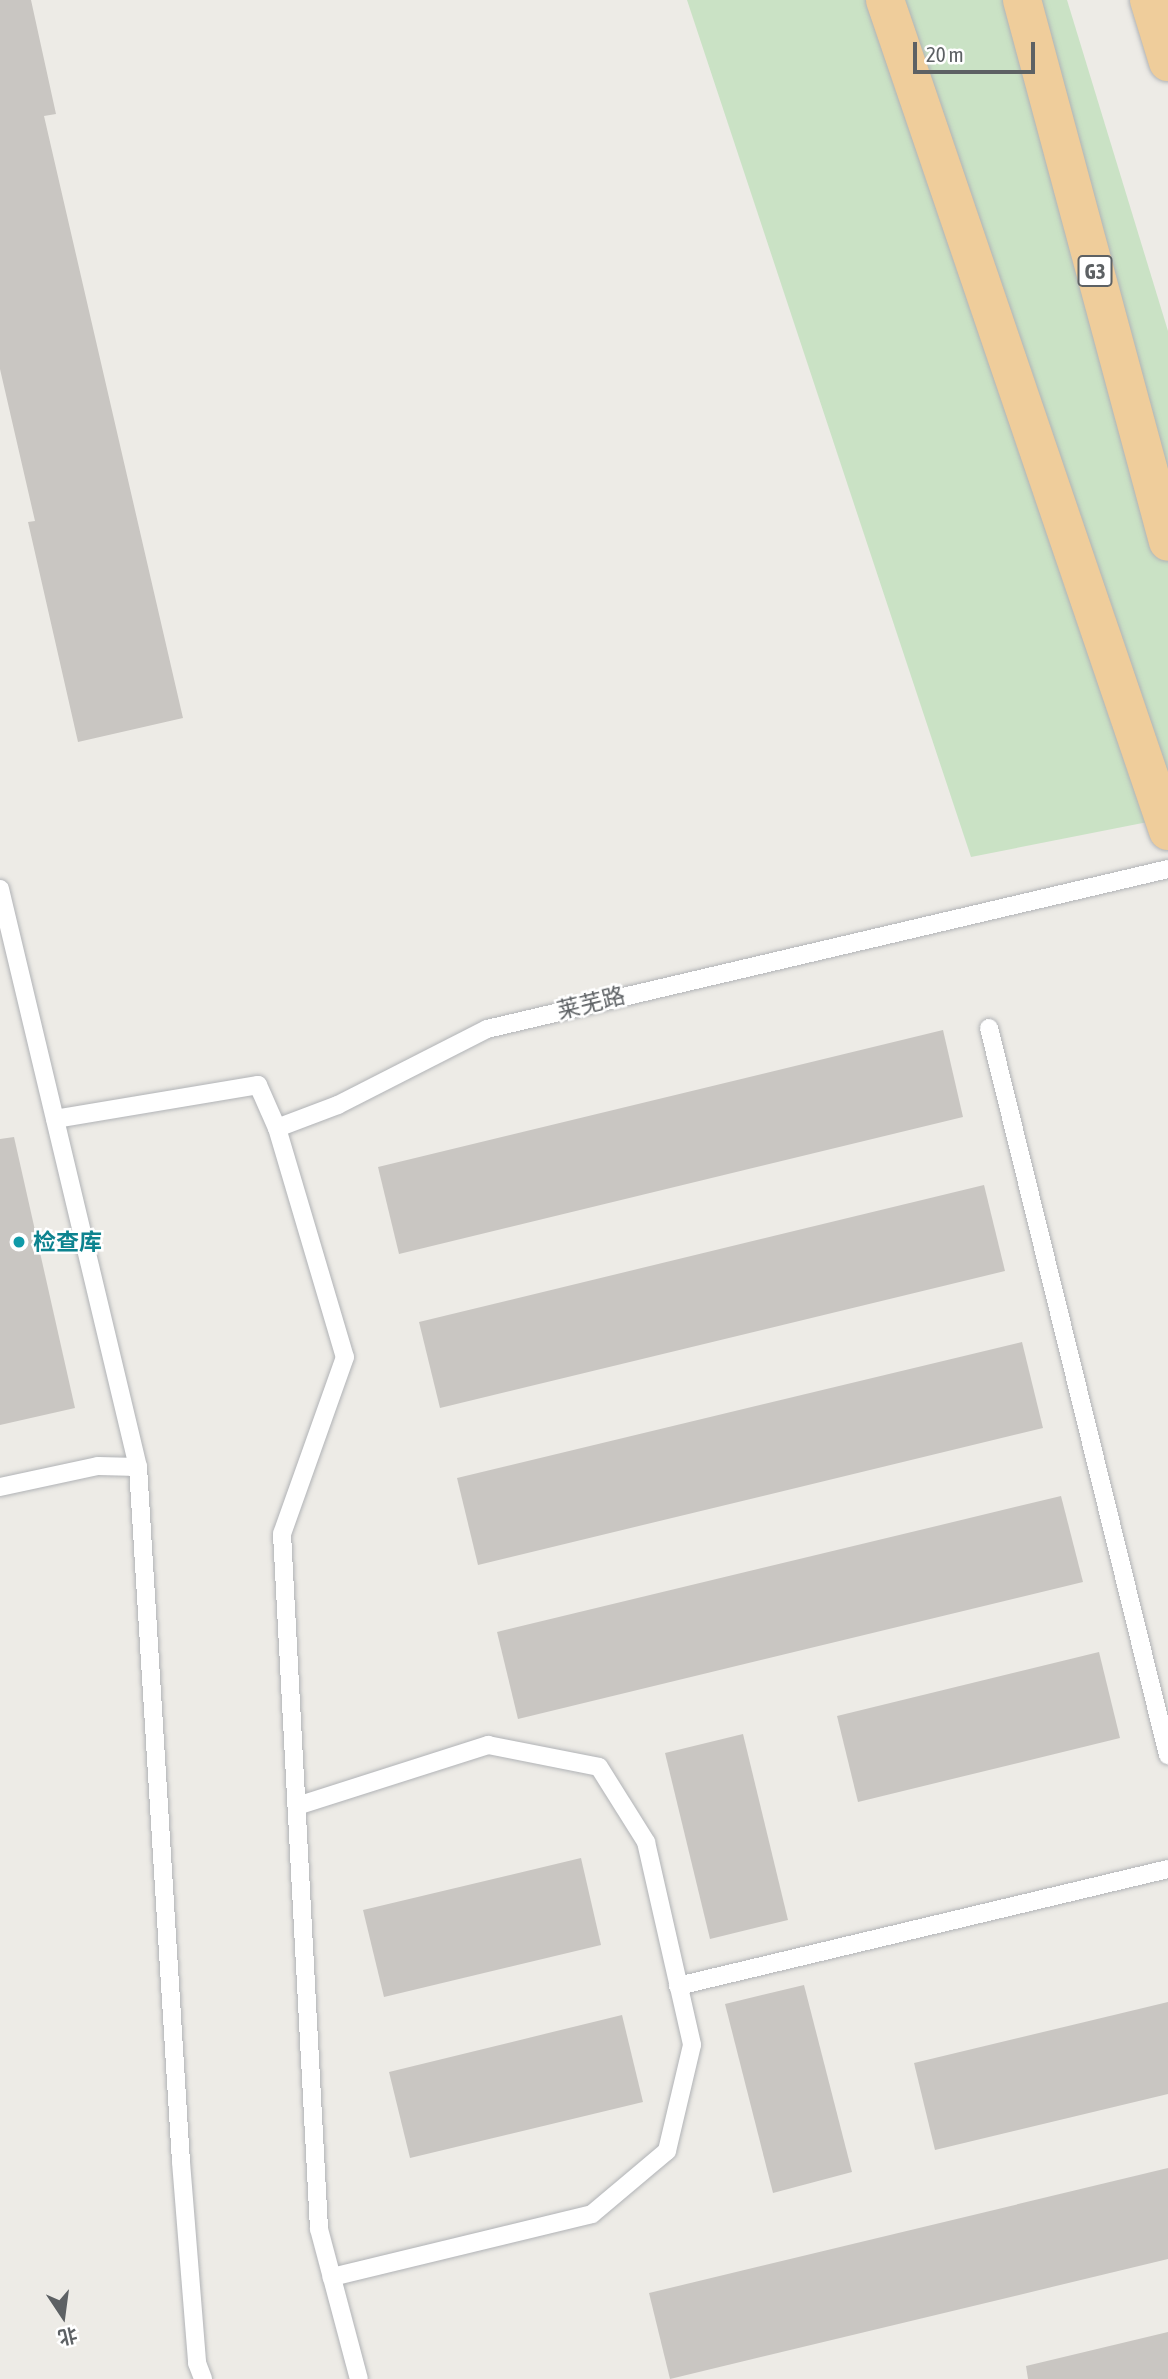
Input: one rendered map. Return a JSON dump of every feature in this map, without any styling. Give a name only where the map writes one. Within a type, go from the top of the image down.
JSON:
[{"type":"highway","points":[[885,0],[1168,831]]},
{"type":"highway","name":"G3","points":[[1023,0],[1168,542]]},
{"type":"highway","points":[[1149,0],[1168,62]]},
{"type":"lane","name":"莱芜路","points":[[277,1128],[338,1105],[487,1029],[1168,869]]},
{"type":"lane","points":[[0,889],[138,1467],[181,2162],[197,2363],[203,2379]]},
{"type":"lane","points":[[989,1028],[1168,1755]]},
{"type":"lane","points":[[55,1119],[258,1085],[277,1128],[345,1357],[282,1534],[320,2229],[359,2379]]},
{"type":"lane","points":[[0,1488],[98,1466],[138,1467]]},
{"type":"lane","points":[[297,1806],[488,1745],[599,1767],[646,1842],[692,2045],[667,2151],[592,2214],[332,2277]]},
{"type":"lane","points":[[678,1986],[1168,1869]]},
{"type":"green space","points":[[687,0],[1067,0],[1168,331],[1168,818],[971,857]]},
{"type":"building","points":[[0,0],[31,0],[56,114],[44,116],[183,718],[78,742],[28,522],[35,521],[0,369]]},
{"type":"building","points":[[943,1030],[963,1117],[399,1254],[378,1167]]},
{"type":"building","name":"检查库","points":[[14,1137],[75,1408],[0,1425],[0,1139]]},
{"type":"building","points":[[984,1185],[1005,1271],[440,1408],[419,1322]]},
{"type":"building","points":[[1022,1342],[1043,1428],[478,1565],[457,1478]]},
{"type":"building","points":[[1061,1496],[1083,1582],[518,1719],[497,1632]]},
{"type":"building","points":[[1099,1652],[1120,1738],[858,1802],[837,1716]]},
{"type":"building","points":[[743,1734],[788,1920],[710,1939],[665,1753]]},
{"type":"building","points":[[581,1858],[601,1945],[384,1997],[363,1910]]},
{"type":"building","points":[[804,1985],[852,2172],[773,2193],[725,2004]]},
{"type":"building","points":[[1168,2002],[1168,2094],[935,2150],[914,2063]]},
{"type":"building","points":[[622,2015],[643,2102],[410,2158],[389,2072]]},
{"type":"building","points":[[1168,2168],[1168,2259],[670,2379],[649,2293]]},
{"type":"building","points":[[1168,2332],[1168,2379],[1028,2379],[1026,2366]]},
{"type":"place","name":"检查库","points":[[19,1242]]}]
